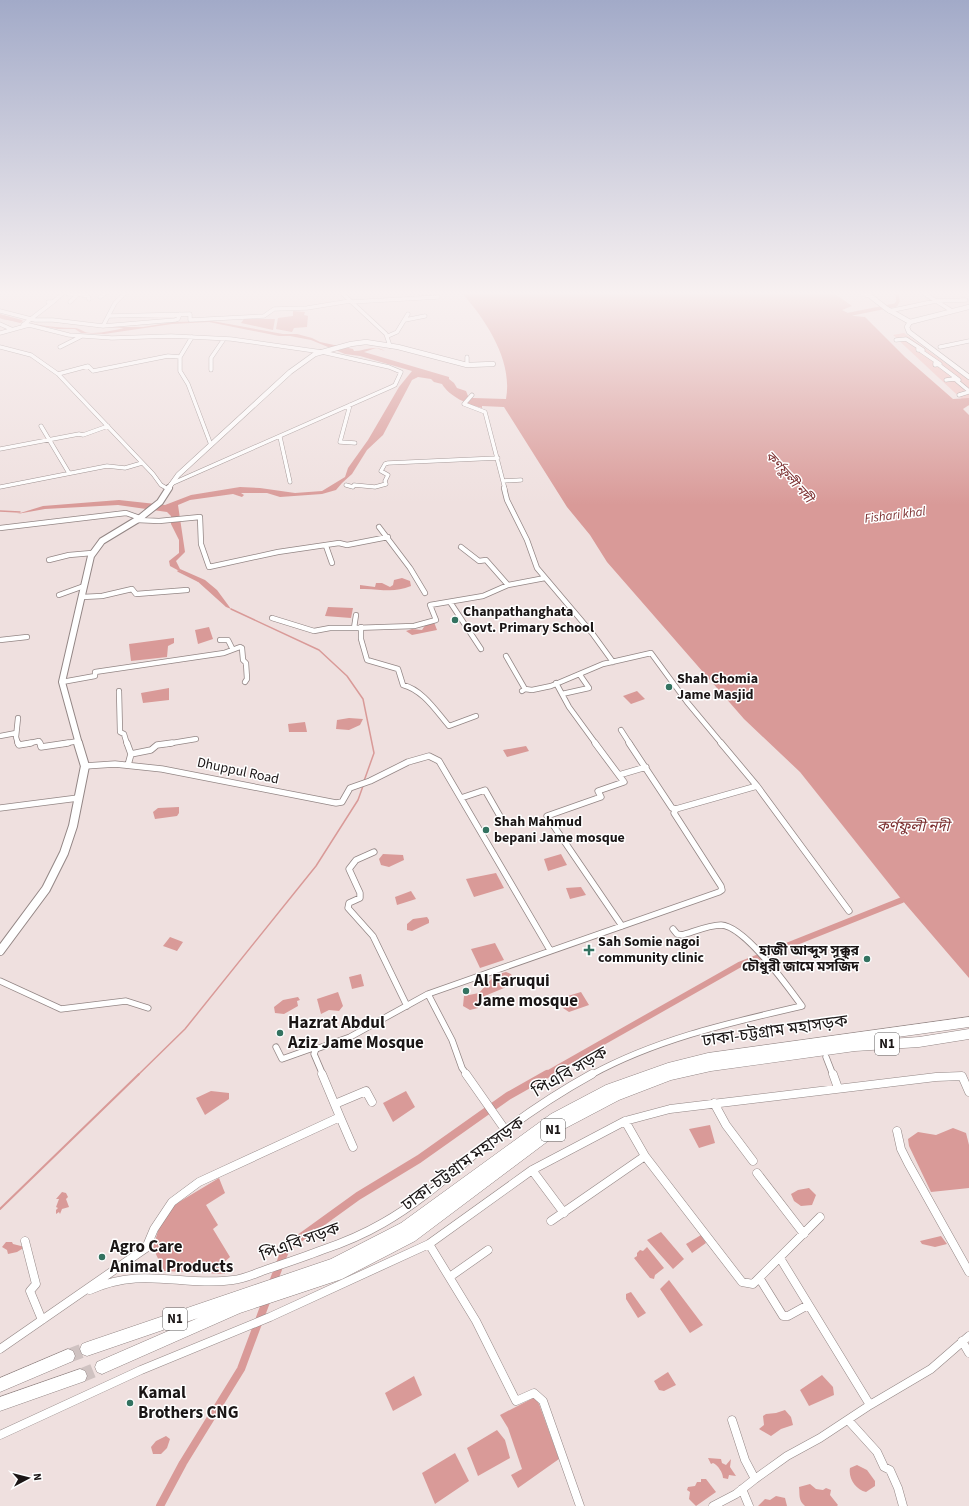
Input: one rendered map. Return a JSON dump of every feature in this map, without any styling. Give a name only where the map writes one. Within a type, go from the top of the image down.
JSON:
[{"type":"highway","name":"ঢাকা-চট্টগ্রাম মহাসড়ক","points":[[87,1349],[334,1265],[406,1228],[556,1118],[610,1089],[668,1068],[708,1058],[774,1048],[913,1031],[969,1022]]},
{"type":"highway","name":"ঢাকা-চট্টগ্রাম মহাসড়ক","points":[[102,1367],[251,1303],[337,1274],[410,1236],[560,1125],[615,1096],[671,1075],[711,1066],[847,1047],[919,1042],[969,1034]]},
{"type":"highway","points":[[0,1385],[68,1356]]},
{"type":"highway","points":[[0,1404],[80,1376]]},
{"type":"main road","points":[[0,952],[30,913],[51,882],[69,840],[85,766],[62,682],[92,553],[102,541],[140,518],[160,502],[171,484],[211,445],[300,364]]},
{"type":"main road","points":[[465,364],[486,364]]},
{"type":"main road","points":[[952,364],[969,377]]},
{"type":"street","points":[[44,364],[58,374],[108,426],[161,485],[168,489]]},
{"type":"street","points":[[58,374],[88,366],[93,371],[125,364]]},
{"type":"street","points":[[180,364],[180,371],[188,384],[211,445]]},
{"type":"street","points":[[211,364],[211,370]]},
{"type":"street","points":[[171,484],[280,437],[395,384],[401,372],[377,364]]},
{"type":"street","points":[[937,364],[969,392]]},
{"type":"street","points":[[946,380],[954,379]]},
{"type":"street","points":[[960,395],[969,392]]},
{"type":"street","points":[[472,395],[464,404],[485,412],[498,458],[507,500],[527,540],[536,568],[595,637],[613,662]]},
{"type":"street","points":[[350,405],[340,442],[355,444]]},
{"type":"street","points":[[41,426],[69,473]]},
{"type":"street","points":[[0,449],[79,434],[83,435],[108,426]]},
{"type":"street","points":[[280,437],[290,482]]},
{"type":"street","points":[[346,485],[353,487],[354,484],[371,488],[383,486],[386,484],[388,477],[381,471],[385,464],[388,463],[498,458]]},
{"type":"street","points":[[0,487],[112,465],[118,468],[125,468],[142,463]]},
{"type":"street","points":[[503,480],[521,480]]},
{"type":"street","points":[[0,528],[126,513],[140,518],[169,520],[200,517],[201,544],[209,566],[278,552],[339,543],[347,545],[388,538]]},
{"type":"street","points":[[379,527],[410,568],[425,593]]},
{"type":"street","points":[[326,546],[332,563]]},
{"type":"street","points":[[461,547],[479,561],[486,560],[508,585]]},
{"type":"street","points":[[49,560],[69,555],[92,553]]},
{"type":"street","points":[[272,618],[314,631],[330,628],[414,626],[436,620],[430,604],[483,596],[508,585],[545,578]]},
{"type":"street","points":[[59,595],[84,586]]},
{"type":"street","points":[[82,597],[102,596],[132,589],[136,594],[187,590]]},
{"type":"street","points":[[450,602],[481,649]]},
{"type":"street","points":[[354,628],[356,615]]},
{"type":"street","points":[[361,627],[361,639],[367,660],[398,669],[403,685],[410,686],[419,693],[449,726],[476,716]]},
{"type":"street","points":[[0,640],[27,637]]},
{"type":"street","points":[[220,640],[228,640],[232,648]]},
{"type":"street","points":[[62,682],[95,676],[95,672],[224,653],[232,648],[242,648],[243,660],[246,663],[247,679],[245,682]]},
{"type":"street","points":[[506,656],[523,690],[530,691],[580,675],[598,666],[651,653],[687,702],[757,786],[849,911]]},
{"type":"street","points":[[562,694],[589,688],[580,675]]},
{"type":"street","points":[[556,683],[562,694],[624,782],[598,791],[601,797],[547,816],[622,926]]},
{"type":"street","points":[[119,691],[120,732],[124,734],[132,754],[128,765]]},
{"type":"street","points":[[18,718],[16,738],[19,745],[39,740],[41,746],[78,741]]},
{"type":"street","points":[[621,730],[672,808],[676,809],[757,786]]},
{"type":"street","points":[[0,736],[16,733]]},
{"type":"street","points":[[132,754],[151,750],[157,745],[196,739]]},
{"type":"street","name":"Dhuppul Road","points":[[85,766],[116,764],[195,774],[336,803],[342,802],[350,788],[376,778],[408,762],[429,756],[440,761],[461,798]]},
{"type":"street","points":[[619,775],[646,767]]},
{"type":"street","points":[[501,818],[485,790],[461,798],[550,950]]},
{"type":"street","points":[[0,808],[78,798]]},
{"type":"street","points":[[276,1047],[282,1059],[313,1048],[316,1049],[350,1037],[428,994],[550,950],[664,913],[722,890],[674,814],[676,809]]},
{"type":"street","points":[[374,852],[356,860],[349,869],[360,893],[360,898],[349,903],[348,908],[373,936],[407,1006]]},
{"type":"street","name":"পিএবি সড়ক","points":[[64,1306],[94,1287],[122,1279],[139,1277],[216,1281],[235,1280],[310,1255],[356,1237],[405,1209],[446,1180],[506,1131],[565,1089],[626,1057],[686,1035],[802,1006],[773,968],[754,947],[725,924],[682,935],[677,934],[673,930]]},
{"type":"street","points":[[0,981],[49,1005],[61,1009],[80,1008],[126,1001],[148,1008]]},
{"type":"street","points":[[428,994],[452,1040],[462,1068],[506,1131]]},
{"type":"street","points":[[316,1049],[314,1054],[353,1147]]},
{"type":"street","points":[[826,1057],[838,1088]]},
{"type":"street","points":[[0,1435],[141,1370],[270,1317],[429,1244],[532,1170],[625,1121],[670,1109],[936,1077],[962,1076],[969,1092]]},
{"type":"street","points":[[335,1104],[366,1091],[372,1102]]},
{"type":"street","points":[[714,1103],[717,1112],[744,1146],[753,1161]]},
{"type":"street","points":[[0,1349],[146,1248],[154,1229],[172,1202],[199,1182],[340,1117]]},
{"type":"street","points":[[625,1121],[645,1156],[742,1282],[753,1284],[760,1279],[820,1218]]},
{"type":"street","points":[[897,1131],[901,1149],[908,1163],[969,1272]]},
{"type":"street","points":[[551,1221],[645,1156]]},
{"type":"street","points":[[532,1170],[564,1213]]},
{"type":"street","points":[[757,1173],[804,1234]]},
{"type":"street","points":[[25,1241],[36,1284],[30,1291],[42,1320]]},
{"type":"street","points":[[429,1244],[451,1276],[490,1345],[516,1401],[534,1393],[543,1401],[580,1506]]},
{"type":"street","points":[[451,1276],[488,1250]]},
{"type":"street","points":[[780,1258],[870,1405]]},
{"type":"street","points":[[760,1279],[782,1316],[788,1316],[808,1305]]},
{"type":"street","points":[[713,1506],[742,1489],[787,1456],[820,1438],[870,1405],[931,1369],[966,1339],[969,1353]]},
{"type":"street","points":[[732,1420],[745,1460],[755,1479]]},
{"type":"street","points":[[848,1420],[880,1455],[884,1467],[890,1470],[898,1488],[903,1506]]},
{"type":"street","points":[[742,1489],[749,1506]]},
{"type":"shaded area","points":[[924,364],[947,364],[969,380],[969,406]]},
{"type":"water","points":[[389,364],[406,364],[449,377],[457,388],[466,391],[468,396],[473,398],[506,399],[507,385],[504,364],[913,364],[953,399],[969,398],[969,405],[963,409],[969,415],[969,978],[902,900],[800,772],[744,719],[607,562],[590,535],[567,507],[504,407],[482,406],[482,408],[471,405],[454,396],[442,384],[434,382],[431,379],[418,377],[412,380],[383,435],[367,450],[352,474],[336,490],[322,494],[280,497],[267,493],[241,493],[244,495],[242,497],[233,494],[190,500],[178,505],[185,552],[176,561],[180,569],[205,580],[217,590],[231,609],[226,607],[196,580],[170,566],[169,561],[179,553],[179,540],[171,524],[171,516],[167,512],[118,505],[45,509],[17,514],[43,506],[119,500],[165,505],[191,495],[240,487],[295,493],[322,491],[345,477],[348,468],[368,440],[399,387],[412,371]]},
{"type":"water","points":[[402,578],[410,581],[411,586],[398,590],[360,589],[360,585],[375,587],[376,583],[382,583],[390,587],[393,585],[394,580]]},
{"type":"water","points":[[328,607],[353,608],[351,618],[325,616]]},
{"type":"water","points":[[434,622],[437,630],[412,635],[406,631],[412,629],[422,630],[426,624]]},
{"type":"water","points":[[209,627],[213,639],[198,644],[195,630]]},
{"type":"water","points":[[174,638],[174,643],[168,646],[167,657],[131,661],[129,644]]},
{"type":"water","points":[[169,688],[169,700],[143,703],[141,693]]},
{"type":"water","points":[[637,691],[645,699],[631,704],[623,696]]},
{"type":"water","points":[[349,718],[363,719],[360,725],[349,730],[336,729],[337,720]]},
{"type":"water","points":[[305,722],[307,732],[289,732],[288,724]]},
{"type":"water","points":[[526,746],[529,751],[507,757],[503,750]]},
{"type":"water","points":[[179,807],[179,813],[177,816],[155,819],[153,812],[158,808]]},
{"type":"water","points":[[383,854],[403,855],[404,860],[389,867],[381,865],[379,859]]},
{"type":"water","points":[[561,854],[567,865],[548,871],[544,859]]},
{"type":"water","points":[[496,873],[504,888],[474,897],[466,879]]},
{"type":"water","points":[[581,887],[586,895],[570,899],[566,888]]},
{"type":"water","points":[[411,891],[416,899],[397,905],[395,897]]},
{"type":"water","points":[[427,917],[429,923],[412,931],[407,930],[407,924],[413,919]]},
{"type":"water","points":[[170,937],[183,942],[177,951],[163,946]]},
{"type":"water","points":[[495,943],[504,960],[480,968],[471,949]]},
{"type":"water","points":[[506,972],[511,974],[514,979],[504,988],[480,998],[478,1008],[470,1010],[463,1006],[464,996],[479,993],[495,975]]},
{"type":"water","points":[[361,974],[364,986],[352,989],[349,977]]},
{"type":"water","points":[[338,992],[343,1006],[339,1011],[329,1010],[321,1014],[317,999]]},
{"type":"water","points":[[581,992],[589,1005],[569,1012],[563,1008],[558,999]]},
{"type":"water","points":[[298,997],[300,1000],[297,1001],[298,1006],[284,1014],[275,1013],[274,1007],[283,1000]]},
{"type":"water","points":[[211,1091],[229,1093],[229,1099],[205,1115],[196,1098]]},
{"type":"water","points":[[406,1091],[415,1107],[393,1122],[383,1103]]},
{"type":"water","points":[[710,1125],[715,1143],[699,1148],[689,1129]]},
{"type":"water","points":[[953,1128],[966,1133],[969,1145],[969,1188],[931,1192],[909,1146],[908,1139],[918,1132],[936,1135]]},
{"type":"water","points":[[219,1178],[225,1193],[206,1205],[218,1225],[213,1229],[230,1257],[221,1265],[225,1274],[164,1271],[153,1248],[160,1224],[174,1205]]},
{"type":"water","points":[[809,1188],[816,1195],[812,1205],[801,1206],[794,1201],[791,1194],[798,1190]]},
{"type":"water","points":[[62,1192],[66,1193],[68,1197],[66,1199],[69,1207],[62,1209],[60,1214],[59,1212],[56,1214],[56,1210],[58,1208],[56,1207],[59,1199],[56,1199]]},
{"type":"water","points":[[661,1232],[684,1259],[673,1269],[647,1240]]},
{"type":"water","points":[[701,1235],[706,1243],[692,1253],[686,1244]]},
{"type":"water","points":[[941,1236],[947,1244],[935,1247],[922,1244],[920,1241]]},
{"type":"water","points":[[6,1242],[12,1242],[13,1244],[25,1247],[17,1252],[8,1254],[7,1250],[2,1247]]},
{"type":"water","points":[[647,1247],[664,1268],[655,1275],[654,1279],[650,1278],[634,1258],[640,1250],[643,1251]]},
{"type":"water","points":[[669,1280],[703,1325],[690,1333],[660,1289]]},
{"type":"water","points":[[631,1292],[646,1313],[638,1318],[626,1299],[626,1294]]},
{"type":"water","points":[[668,1372],[676,1385],[664,1391],[659,1390],[654,1381]]},
{"type":"water","points":[[822,1375],[833,1387],[834,1395],[809,1406],[800,1390]]},
{"type":"water","points":[[414,1376],[422,1395],[393,1411],[385,1393]]},
{"type":"water","points":[[535,1397],[539,1404],[559,1459],[518,1488],[511,1475],[522,1469],[508,1428],[500,1415]]},
{"type":"water","points":[[785,1410],[791,1417],[793,1425],[781,1429],[771,1436],[759,1429],[764,1425],[763,1416]]},
{"type":"water","points":[[497,1430],[505,1440],[510,1458],[478,1476],[467,1448]]},
{"type":"water","points":[[166,1436],[170,1439],[167,1448],[161,1454],[153,1454],[151,1447],[156,1441]]},
{"type":"water","points":[[455,1453],[469,1481],[435,1504],[422,1473]]},
{"type":"water","points":[[708,1458],[721,1459],[722,1463],[726,1465],[731,1459],[730,1467],[736,1476],[729,1475],[728,1479],[723,1478],[718,1467],[713,1463],[711,1464]]},
{"type":"water","points":[[857,1465],[867,1470],[875,1481],[875,1486],[866,1492],[862,1491],[856,1486],[850,1476],[850,1468]]},
{"type":"water","points":[[701,1479],[706,1479],[716,1492],[696,1506],[689,1499],[690,1492],[687,1490],[688,1487],[695,1486],[697,1482],[701,1482]]},
{"type":"water","points":[[810,1484],[816,1489],[823,1490],[826,1488],[831,1490],[830,1495],[838,1505],[805,1506],[800,1499],[799,1487]]},
{"type":"water","points":[[776,1496],[785,1498],[787,1506],[758,1506],[765,1499],[770,1500]]},
{"type":"waterway","points":[[0,511],[20,512]]},
{"type":"waterway","points":[[178,571],[198,581]]},
{"type":"waterway","points":[[231,609],[319,650],[347,676],[363,699],[374,753],[364,781]]},
{"type":"waterway","points":[[138,1075],[185,1029],[316,866],[358,800],[363,786]]},
{"type":"waterway","points":[[545,1075],[739,965],[902,900]]},
{"type":"waterway","points":[[0,1209],[139,1074]]},
{"type":"waterway","points":[[272,1285],[286,1248],[358,1196],[419,1159],[508,1096],[547,1074]]},
{"type":"waterway","points":[[160,1506],[183,1463],[241,1369],[267,1299]]},
{"type":"tunnel","points":[[68,1356],[87,1349]]},
{"type":"tunnel","points":[[80,1376],[102,1367]]},
{"type":"place","name":"Chanpathanghata Govt. Primary School","points":[[455,620]]},
{"type":"place","name":"Shah Chomia Jame Masjid","points":[[669,687]]},
{"type":"place","name":"Shah Mahmud bepani Jame mosque","points":[[486,830]]},
{"type":"place","name":"Sah Somie nagoi community clinic","points":[[589,950]]},
{"type":"place","name":"হাজী আব্দুস সুক্কুর চৌধুরী জামে মসজিদ","points":[[867,959]]},
{"type":"place","name":"Al Faruqui Jame mosque","points":[[466,991]]},
{"type":"place","name":"Hazrat Abdul Aziz Jame Mosque","points":[[280,1033]]},
{"type":"place","name":"Agro Care Animal Products","points":[[102,1257]]},
{"type":"place","name":"Kamal Brothers CNG","points":[[130,1403]]},
{"type":"water label","name":"কর্ণফুলী নদী","points":[[789,477]]},
{"type":"water label","name":"Fishari khal","points":[[895,515]]},
{"type":"water label","name":"কর্ণফুলী নদী","points":[[913,826]]}]
